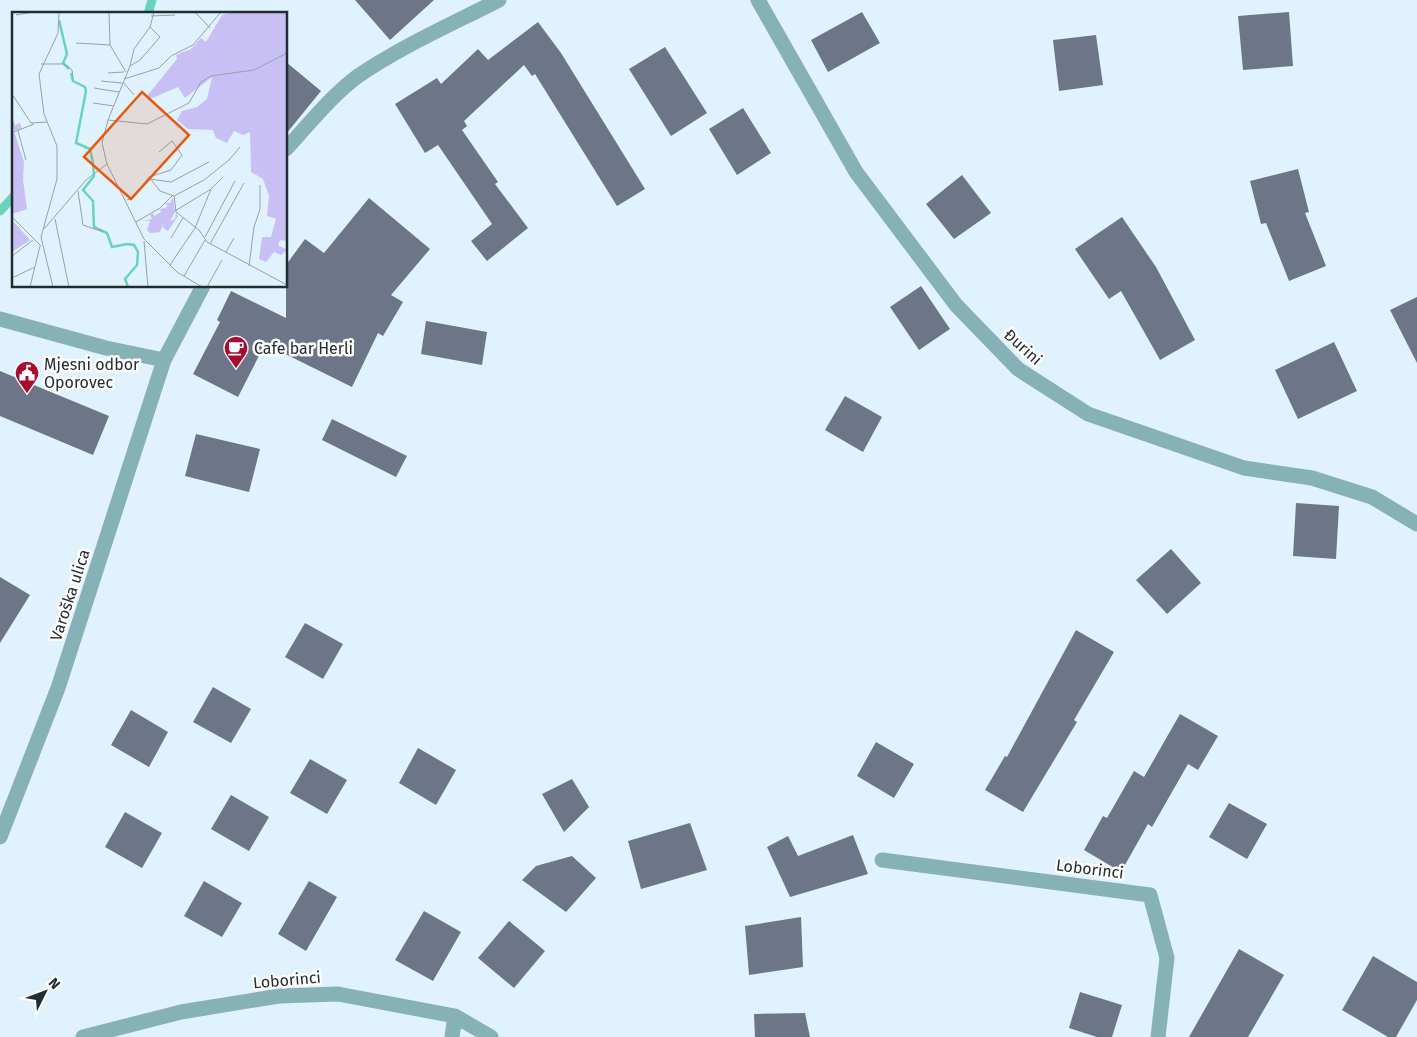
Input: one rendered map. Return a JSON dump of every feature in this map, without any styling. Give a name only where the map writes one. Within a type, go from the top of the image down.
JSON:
[{"type":"street","points":[[288,147],[322,109],[358,77],[411,44],[499,0]]},
{"type":"street","name":"Đurini","points":[[758,0],[856,172],[956,305],[1018,369],[1088,414],[1244,468],[1312,478],[1372,497],[1417,524]]},
{"type":"street","name":"Varoška ulica","points":[[0,837],[58,688],[164,360],[202,288]]},
{"type":"street","points":[[0,319],[106,348],[164,360]]},
{"type":"street","name":"Loborinci","points":[[882,860],[1150,895],[1167,958],[1158,1037]]},
{"type":"street","name":"Loborinci","points":[[83,1037],[181,1012],[278,996],[338,994],[455,1016],[490,1037]]},
{"type":"street","points":[[452,1037],[455,1016]]},
{"type":"building","points":[[355,0],[434,0],[390,40]]},
{"type":"building","points":[[862,12],[880,43],[828,72],[811,40]]},
{"type":"building","points":[[1289,12],[1293,66],[1243,70],[1238,16]]},
{"type":"building","points":[[538,22],[561,53],[645,189],[617,206],[535,74],[532,76],[524,65],[464,121],[467,126],[462,130],[498,182],[495,184],[528,228],[487,261],[471,241],[492,224],[438,145],[425,153],[395,104],[437,78],[441,84],[478,49],[488,60]]},
{"type":"building","points":[[1096,35],[1103,85],[1059,91],[1053,40]]},
{"type":"building","points":[[665,47],[707,113],[671,136],[629,69]]},
{"type":"building","points":[[288,64],[321,91],[288,132]]},
{"type":"building","points":[[743,108],[771,153],[737,175],[709,129]]},
{"type":"building","points":[[1298,169],[1309,212],[1305,213],[1326,266],[1289,281],[1266,223],[1261,224],[1250,181]]},
{"type":"building","points":[[962,175],[991,213],[954,239],[926,204]]},
{"type":"building","points":[[369,198],[430,249],[391,295],[403,302],[383,336],[378,333],[352,387],[265,344],[238,397],[193,374],[220,322],[217,320],[231,291],[286,318],[288,262],[305,239],[324,253]]},
{"type":"building","points":[[1122,217],[1156,267],[1195,340],[1160,360],[1121,291],[1109,299],[1075,249]]},
{"type":"building","points":[[921,286],[950,329],[919,350],[890,307]]},
{"type":"building","points":[[1417,297],[1417,363],[1390,310]]},
{"type":"building","points":[[426,321],[487,332],[482,365],[421,354]]},
{"type":"building","points":[[1334,342],[1357,391],[1298,419],[1275,370]]},
{"type":"building","name":"Mjesni odbor Oporovec","points":[[0,371],[109,416],[93,455],[0,416]]},
{"type":"building","points":[[845,396],[882,417],[863,452],[825,430]]},
{"type":"building","points":[[332,419],[407,456],[396,477],[322,440]]},
{"type":"building","points":[[196,434],[260,449],[249,492],[185,476]]},
{"type":"building","points":[[1296,503],[1339,506],[1336,559],[1293,556]]},
{"type":"building","points":[[1171,549],[1201,583],[1167,614],[1136,580]]},
{"type":"building","points":[[0,577],[30,595],[0,643]]},
{"type":"building","points":[[305,623],[343,644],[323,679],[285,657]]},
{"type":"building","points":[[1076,630],[1114,652],[1074,720],[1077,722],[1023,812],[985,790],[1005,756],[1007,757]]},
{"type":"building","points":[[213,687],[251,709],[231,743],[193,722]]},
{"type":"building","points":[[131,710],[168,732],[149,767],[111,745]]},
{"type":"building","points":[[1180,714],[1218,736],[1198,770],[1188,764],[1152,827],[1148,824],[1121,872],[1084,850],[1103,816],[1107,818],[1134,771],[1144,777]]},
{"type":"building","points":[[876,742],[914,764],[894,798],[857,776]]},
{"type":"building","points":[[418,748],[456,770],[436,805],[399,783]]},
{"type":"building","points":[[310,759],[347,780],[327,814],[290,793]]},
{"type":"building","points":[[572,779],[589,807],[564,832],[542,794]]},
{"type":"building","points":[[231,795],[269,817],[249,851],[211,829]]},
{"type":"building","points":[[1229,803],[1267,824],[1247,859],[1209,837]]},
{"type":"building","points":[[125,812],[162,833],[142,868],[105,847]]},
{"type":"building","points":[[690,823],[707,870],[641,889],[628,841]]},
{"type":"building","points":[[853,835],[868,874],[790,897],[767,847],[788,836],[798,856]]},
{"type":"building","points":[[572,856],[596,878],[566,912],[522,880],[536,866]]},
{"type":"building","points":[[204,881],[242,903],[222,937],[184,916]]},
{"type":"building","points":[[309,881],[337,897],[306,951],[278,934]]},
{"type":"building","points":[[424,911],[461,932],[433,981],[395,960]]},
{"type":"building","points":[[801,917],[803,967],[749,975],[745,926]]},
{"type":"building","points":[[509,921],[545,951],[514,988],[478,958]]},
{"type":"building","points":[[1239,949],[1284,975],[1248,1037],[1189,1037]]},
{"type":"building","points":[[1373,956],[1417,982],[1417,1000],[1396,1037],[1388,1037],[1342,1010]]},
{"type":"building","points":[[1080,992],[1122,1005],[1112,1037],[1097,1037],[1069,1028]]},
{"type":"building","points":[[805,1013],[810,1037],[755,1037],[754,1014]]},
{"type":"waterway","points":[[149,12],[152,0]]},
{"type":"waterway","points":[[0,211],[12,198]]},
{"type":"place","name":"Cafe bar Herli","points":[[236,369]]},
{"type":"place","name":"Mjesni odbor Oporovec","points":[[27,394]]}]
